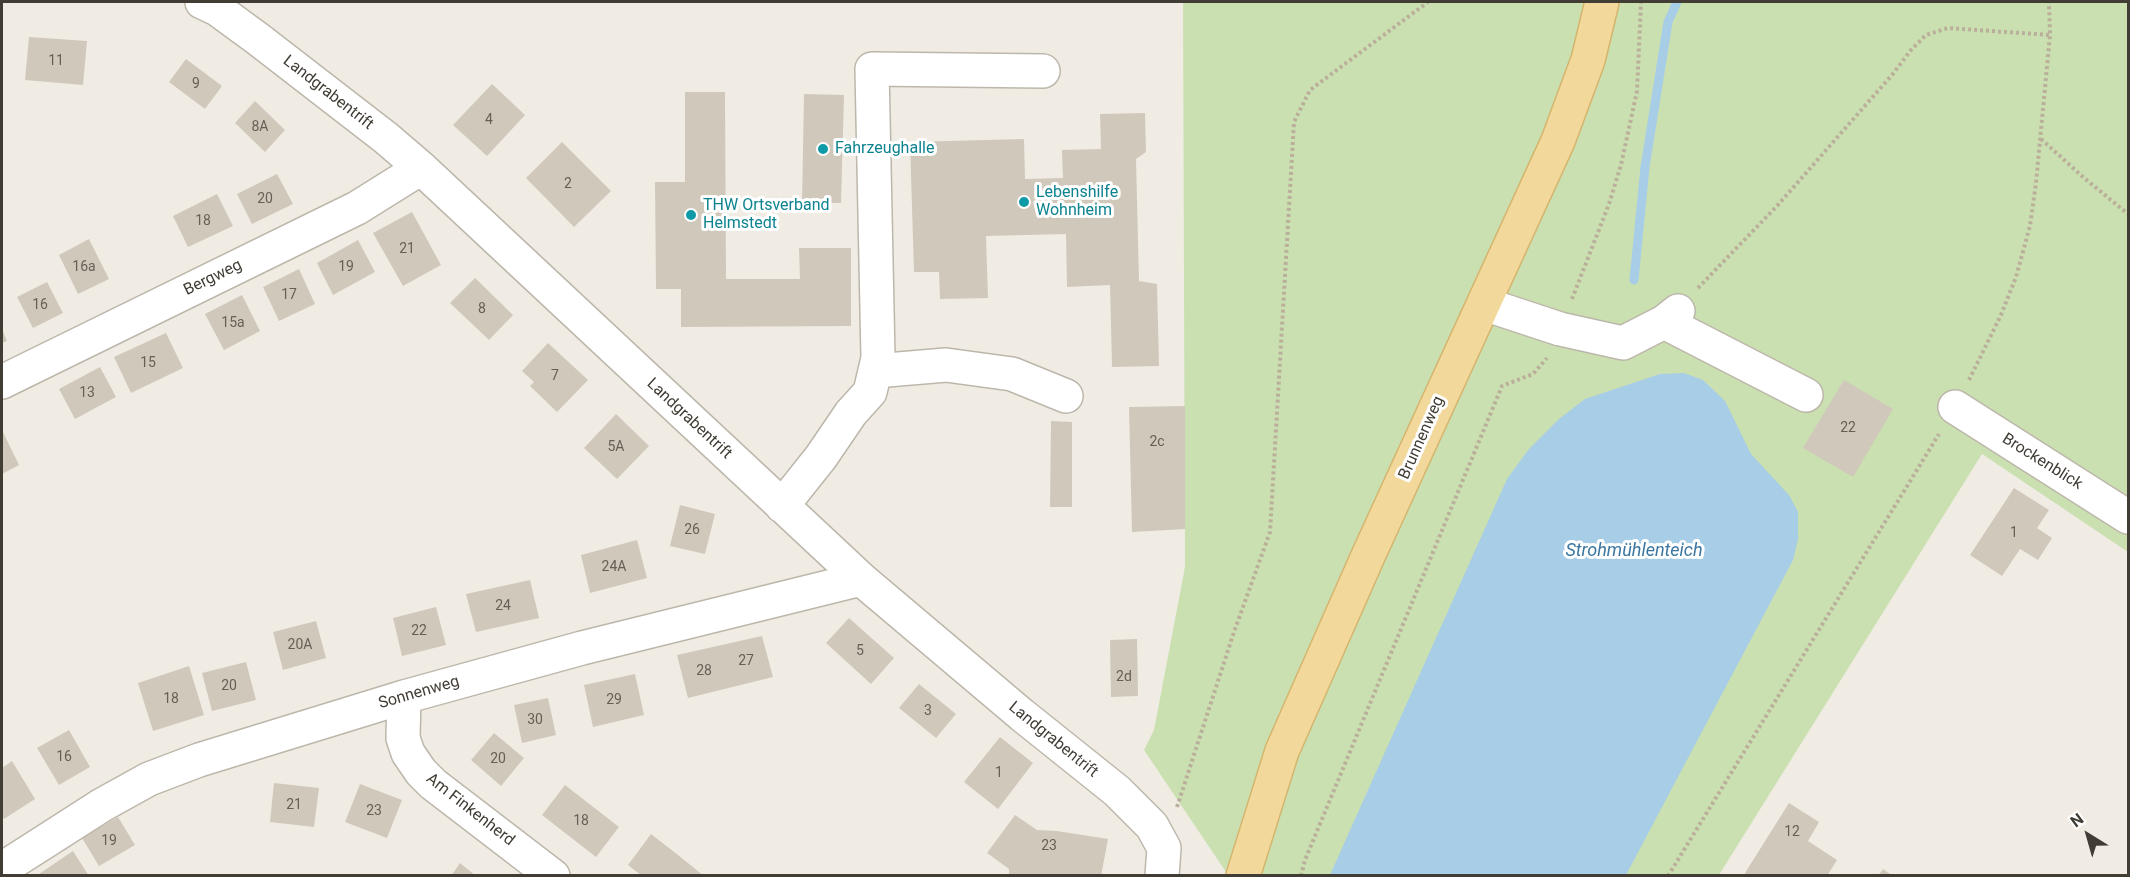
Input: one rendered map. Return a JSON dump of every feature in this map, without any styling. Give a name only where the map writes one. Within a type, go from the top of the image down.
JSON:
[{"type":"main road","name":"Brunnenweg","points":[[1243,876],[1282,752],[1383,523],[1557,141],[1588,60],[1602,2]]},
{"type":"street","name":"Landgrabentrift","points":[[202,2],[217,9],[276,53],[367,122],[421,168],[861,579],[1022,715],[1117,791],[1152,826],[1163,862]]},
{"type":"street","points":[[782,506],[821,457],[850,413],[870,392],[878,358],[872,69],[1043,71]]},
{"type":"street","name":"Bergweg","points":[[2,382],[357,208],[421,168]]},
{"type":"street","points":[[1484,304],[1560,329],[1623,343],[1671,317],[1806,395]]},
{"type":"street","points":[[875,371],[946,365],[1012,374],[1066,396]]},
{"type":"street","name":"Brockenblick","points":[[1955,407],[2128,517]]},
{"type":"street","name":"Sonnenweg","points":[[2,869],[56,833],[149,779],[199,760],[404,697],[582,648],[861,579]]},
{"type":"street","name":"Am Finkenherd","points":[[404,697],[403,738],[408,753],[421,772],[553,876]]},
{"type":"path","points":[[1163,862],[1227,654],[1270,532],[1294,122],[1310,90],[1428,2]]},
{"type":"path","points":[[1301,876],[1310,849],[1502,386],[1533,374],[1547,358],[1560,329],[1621,165],[1637,91],[1641,2]]},
{"type":"path","points":[[1668,876],[1955,407],[2001,315],[2016,277],[2030,226],[2050,35],[2049,2]]},
{"type":"path","points":[[1671,317],[1777,206],[1926,35],[1948,28],[2050,35]]},
{"type":"path","points":[[2040,138],[2128,214]]},
{"type":"green space","points":[[1183,2],[2128,2],[2128,552],[1982,454],[1719,875],[1228,875],[1144,750],[1154,730],[1185,567]]},
{"type":"water","name":"Strohmühlenteich","points":[[1684,373],[1703,380],[1725,401],[1751,454],[1789,495],[1798,512],[1798,539],[1793,560],[1626,875],[1330,875],[1507,479],[1529,449],[1559,419],[1585,399],[1660,374]]},
{"type":"building","points":[[29,37],[87,41],[83,85],[25,80]]},
{"type":"building","points":[[186,59],[222,86],[205,109],[169,82]]},
{"type":"building","points":[[492,84],[525,115],[487,156],[453,125]]},
{"type":"building","name":"THW Ortsverband Helmstedt","points":[[685,92],[725,92],[726,279],[800,279],[799,248],[851,248],[851,326],[681,327],[681,289],[656,289],[655,182],[685,182]]},
{"type":"building","name":"Fahrzeughalle","points":[[804,94],[844,95],[841,203],[802,203]]},
{"type":"building","points":[[255,101],[285,130],[265,152],[235,123]]},
{"type":"building","name":"Lebenshilfe Wohnheim","points":[[1145,113],[1146,152],[1136,159],[1139,281],[1157,284],[1159,366],[1112,367],[1110,285],[1067,287],[1066,234],[986,236],[988,298],[940,299],[939,272],[914,272],[910,142],[1024,139],[1025,179],[1063,178],[1062,150],[1101,149],[1100,114]]},
{"type":"building","points":[[562,142],[611,191],[574,227],[526,178]]},
{"type":"building","points":[[277,174],[293,204],[252,224],[237,194]]},
{"type":"building","points":[[217,194],[233,226],[188,247],[173,216]]},
{"type":"building","points":[[412,212],[441,265],[403,286],[373,233]]},
{"type":"building","points":[[89,239],[109,279],[78,294],[59,255]]},
{"type":"building","points":[[358,240],[375,272],[333,295],[317,263]]},
{"type":"building","points":[[299,269],[315,304],[279,321],[263,287]]},
{"type":"building","points":[[475,278],[513,315],[489,340],[450,303]]},
{"type":"building","points":[[47,282],[63,313],[33,328],[17,297]]},
{"type":"building","points":[[242,295],[260,331],[224,350],[205,314]]},
{"type":"building","points":[[2,329],[7,341],[2,343]]},
{"type":"building","points":[[166,333],[183,368],[131,393],[114,357]]},
{"type":"building","points":[[548,343],[588,380],[557,412],[530,386],[534,382],[522,371]]},
{"type":"building","points":[[100,367],[116,397],[75,419],[59,389]]},
{"type":"building","points":[[1844,380],[1893,409],[1853,477],[1803,448]]},
{"type":"building","points":[[1185,406],[1185,529],[1132,532],[1129,407]]},
{"type":"building","points":[[616,414],[649,446],[617,479],[584,448]]},
{"type":"building","points":[[1051,421],[1072,422],[1072,507],[1050,507]]},
{"type":"building","points":[[2,430],[19,465],[2,474]]},
{"type":"building","points":[[2014,488],[2049,510],[2037,528],[2052,538],[2038,560],[2020,549],[2002,576],[1970,555]]},
{"type":"building","points":[[680,505],[715,514],[705,554],[670,546]]},
{"type":"building","points":[[637,540],[647,578],[590,593],[581,555]]},
{"type":"building","points":[[530,580],[539,618],[476,632],[466,594]]},
{"type":"building","points":[[436,607],[446,645],[402,656],[393,618]]},
{"type":"building","points":[[849,618],[894,658],[871,684],[826,643]]},
{"type":"building","points":[[316,621],[326,658],[283,670],[273,632]]},
{"type":"building","points":[[762,636],[773,677],[688,698],[677,655]]},
{"type":"building","points":[[1137,639],[1138,696],[1111,697],[1110,640]]},
{"type":"building","points":[[246,662],[256,700],[212,711],[202,673]]},
{"type":"building","points":[[189,666],[204,715],[153,731],[138,683]]},
{"type":"building","points":[[635,674],[644,715],[593,727],[584,685]]},
{"type":"building","points":[[919,684],[956,714],[936,738],[899,708]]},
{"type":"building","points":[[548,698],[556,735],[522,743],[514,705]]},
{"type":"building","points":[[69,730],[90,767],[59,785],[37,748]]},
{"type":"building","points":[[494,733],[524,758],[501,786],[471,760]]},
{"type":"building","points":[[1000,737],[1033,763],[998,809],[964,782]]},
{"type":"building","points":[[12,761],[35,799],[4,819],[2,815],[2,768]]},
{"type":"building","points":[[274,783],[319,788],[314,827],[270,822]]},
{"type":"building","points":[[360,784],[402,800],[387,838],[345,822]]},
{"type":"building","points":[[565,785],[619,827],[596,857],[542,815]]},
{"type":"building","points":[[1789,803],[1819,822],[1808,841],[1837,860],[1827,876],[1748,876],[1745,873]]},
{"type":"building","points":[[1015,815],[1037,830],[1108,839],[1101,876],[1009,876],[1009,869],[987,853]]},
{"type":"building","points":[[118,817],[135,845],[99,866],[82,838]]},
{"type":"building","points":[[651,834],[704,876],[642,876],[628,865]]},
{"type":"building","points":[[73,851],[89,876],[36,876]]},
{"type":"building","points":[[460,863],[476,876],[451,876]]},
{"type":"building","points":[[1883,869],[1893,876],[1878,876]]},
{"type":"waterway","points":[[1634,280],[1645,167],[1668,22],[1677,2]]},
{"type":"place","name":"Fahrzeughalle","points":[[823,149]]},
{"type":"place","name":"Lebenshilfe Wohnheim","points":[[1024,202]]},
{"type":"place","name":"THW Ortsverband Helmstedt","points":[[691,215]]}]
